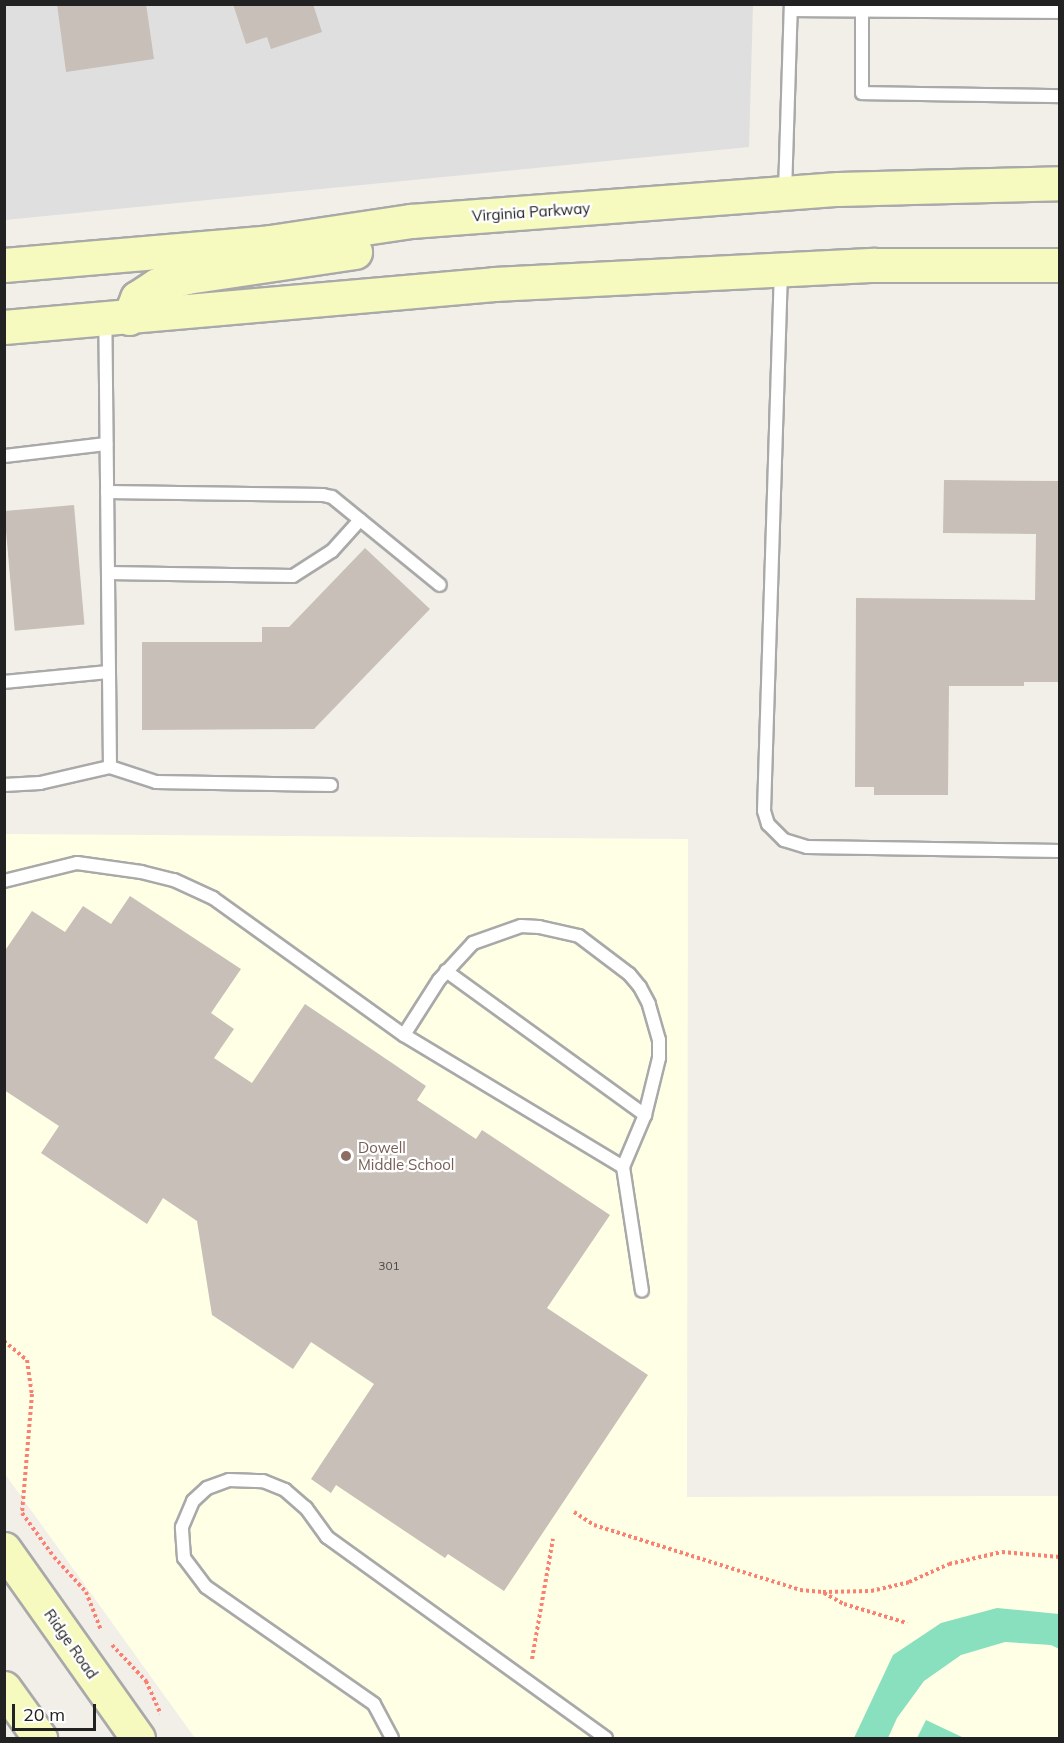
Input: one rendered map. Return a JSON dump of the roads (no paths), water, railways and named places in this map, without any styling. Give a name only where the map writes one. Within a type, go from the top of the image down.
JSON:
[{"type":"main road","name":"Virginia Parkway","points":[[4,265],[270,242],[411,221],[785,193],[1059,183]]},
{"type":"main road","points":[[117,319],[137,298],[157,285],[187,277],[386,248],[411,221]]},
{"type":"main road","points":[[983,266],[1021,247],[1059,246]]},
{"type":"main road","points":[[4,327],[117,319],[329,297],[494,284],[875,265],[1059,265]]},
{"type":"main road","name":"Ridge Road","points":[[4,1549],[151,1729]]},
{"type":"main road","points":[[4,1688],[40,1738]]},
{"type":"lane","points":[[785,193],[791,7],[1059,12]]},
{"type":"lane","points":[[862,10],[862,93],[1059,96]]},
{"type":"lane","points":[[781,269],[764,811],[768,824],[784,840],[807,847],[1059,850]]},
{"type":"lane","points":[[110,767],[106,444],[117,319]]},
{"type":"lane","points":[[4,456],[106,444]]},
{"type":"lane","points":[[107,492],[332,497],[440,585]]},
{"type":"lane","points":[[108,573],[293,576],[332,551],[360,520]]},
{"type":"lane","points":[[4,682],[108,672]]},
{"type":"lane","points":[[4,785],[40,783],[110,767],[156,782],[331,785]]},
{"type":"lane","points":[[4,881],[77,863],[141,872],[174,880],[213,898],[404,1035],[623,1167]]},
{"type":"lane","points":[[404,1035],[446,971],[473,943],[521,926],[579,936],[629,974],[640,987],[649,1004],[659,1040],[659,1058],[645,1115],[623,1167],[642,1291]]},
{"type":"lane","points":[[446,971],[645,1115]]},
{"type":"lane","points":[[392,1738],[374,1704],[206,1587],[184,1558],[182,1527],[193,1500],[207,1488],[229,1480],[263,1481],[285,1490],[306,1508],[327,1537],[606,1738]]},
{"type":"place","name":"Dowell Middle School","points":[[346,1156]]}]
